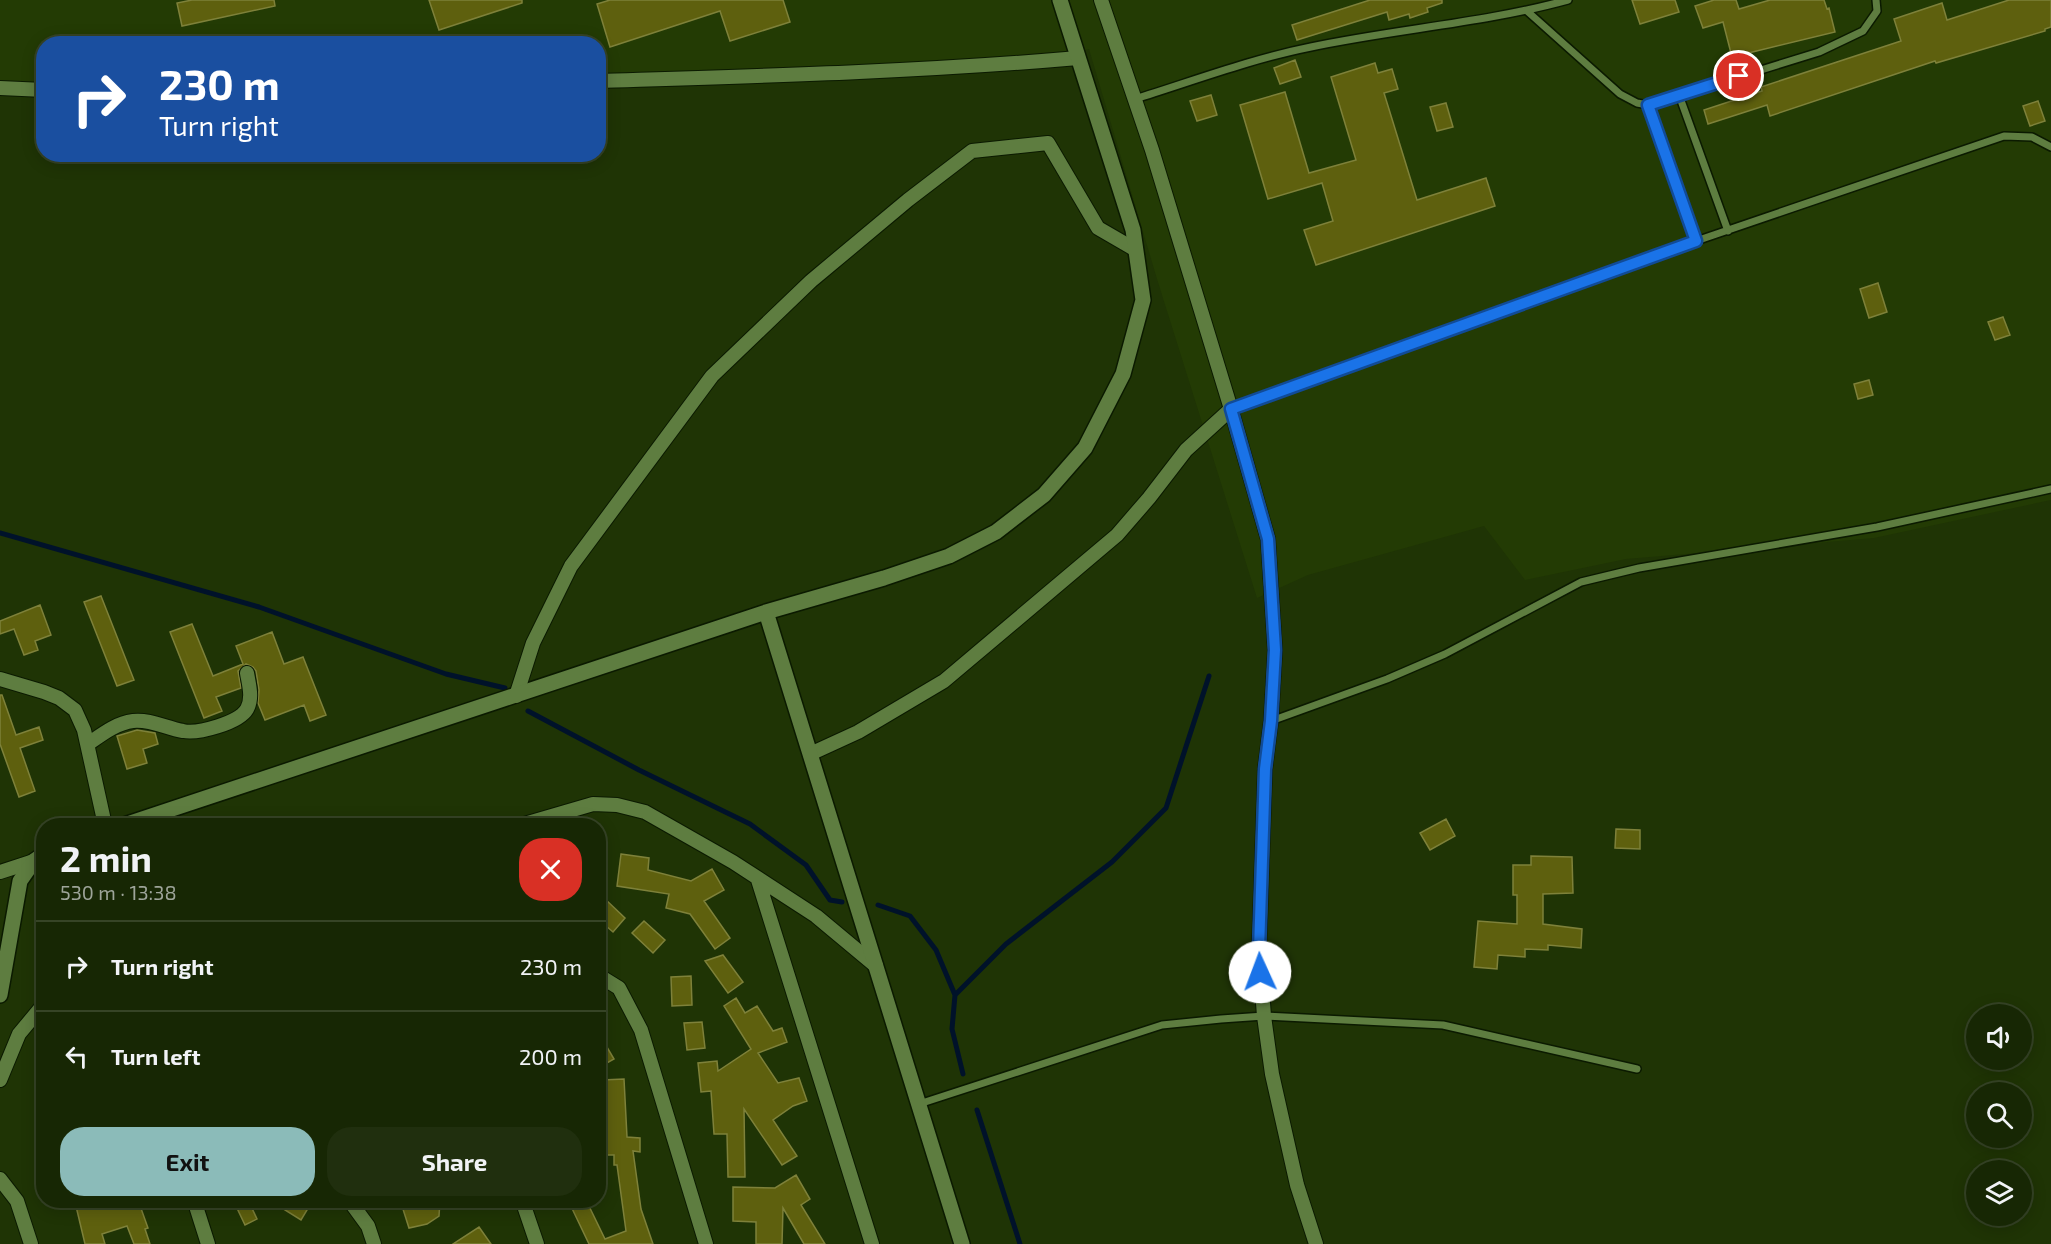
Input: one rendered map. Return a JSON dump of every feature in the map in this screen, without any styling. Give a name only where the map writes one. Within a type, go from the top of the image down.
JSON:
[{"type":"street","points":[[145,818],[766,612],[949,556],[996,532],[1044,495],[1085,448],[1123,374],[1143,300],[1132,230],[1060,0]]},
{"type":"street","points":[[1101,0],[1135,99],[1231,409],[1268,539],[1275,650],[1271,721],[1265,769],[1259,950],[1264,1016],[1272,1074],[1297,1185],[1316,1244]]},
{"type":"street","points":[[606,81],[832,74],[1078,58]]},
{"type":"street","points":[[0,88],[36,90]]},
{"type":"street","points":[[516,696],[533,643],[571,566],[712,376],[812,281],[908,200],[972,151],[1048,143],[1098,228],[1136,250]]},
{"type":"street","points":[[810,753],[858,732],[944,681],[1117,534],[1149,498],[1186,450],[1231,409]]},
{"type":"street","points":[[766,612],[962,1244]]},
{"type":"street","points":[[88,744],[115,727],[133,721],[157,723],[185,732],[207,730],[232,721],[246,711],[251,695],[248,673]]},
{"type":"street","points":[[0,679],[59,698],[75,710],[88,744],[104,818]]},
{"type":"street","points":[[545,818],[593,804],[617,805],[645,813],[733,862],[816,916],[876,966]]},
{"type":"street","points":[[0,872],[36,859]]},
{"type":"street","points":[[0,995],[20,881],[36,862]]},
{"type":"street","points":[[758,880],[872,1244]]},
{"type":"street","points":[[606,980],[619,988],[641,1030],[706,1244]]},
{"type":"street","points":[[0,1080],[19,1034],[36,1014]]},
{"type":"street","points":[[0,1179],[17,1201],[31,1244]]},
{"type":"street","points":[[197,1208],[208,1244]]},
{"type":"street","points":[[355,1208],[368,1226],[374,1244]]},
{"type":"street","points":[[525,1208],[537,1244]]},
{"type":"lane","points":[[1135,99],[1216,73],[1310,47],[1527,11],[1568,0]]},
{"type":"lane","points":[[1527,11],[1620,94],[1637,103],[1648,105],[1819,52],[1863,32],[1877,11],[1876,0]]},
{"type":"lane","points":[[1679,94],[1728,231]]},
{"type":"lane","points":[[1648,105],[1696,241]]},
{"type":"lane","points":[[1231,409],[1696,241],[2004,136],[2032,137],[2051,147]]},
{"type":"lane","points":[[1271,721],[1387,679],[1445,654],[1581,582],[1639,568],[1877,527],[2051,489]]},
{"type":"lane","points":[[919,1104],[1162,1025],[1264,1016],[1443,1025],[1637,1069]]},
{"type":"shaded area","points":[[0,0],[2051,0],[2051,500],[1874,538],[1626,559],[1525,580],[1484,526],[1308,575],[1257,598],[1157,279],[1089,49],[1000,69],[606,79],[606,36],[36,36],[36,85],[0,86]]},
{"type":"building","points":[[192,0],[274,0],[275,6],[182,26],[177,3]]},
{"type":"building","points":[[429,0],[522,0],[522,3],[439,30]]},
{"type":"building","points":[[610,0],[783,0],[790,22],[730,41],[720,11],[610,47],[597,4]]},
{"type":"building","points":[[1370,0],[1442,0],[1442,3],[1427,8],[1428,12],[1410,18],[1409,14],[1389,20],[1387,12],[1297,40],[1292,25]]},
{"type":"building","points":[[1632,0],[1675,0],[1679,12],[1640,24]]},
{"type":"building","points":[[1714,0],[1736,0],[1739,9],[1770,0],[1824,0],[1827,9],[1829,8],[1835,32],[1732,57],[1723,22],[1703,28],[1695,6]]},
{"type":"building","points":[[2009,0],[2051,0],[2051,27],[2045,31],[1936,63],[1935,61],[1770,116],[1767,105],[1708,124],[1704,110],[1762,91],[1761,87],[1901,41],[1894,19],[1942,3],[1947,20]]},
{"type":"building","points":[[1295,60],[1301,77],[1280,84],[1274,68]]},
{"type":"building","points":[[1375,63],[1378,73],[1392,69],[1398,89],[1384,93],[1417,200],[1486,178],[1495,206],[1316,265],[1304,230],[1333,221],[1322,183],[1268,199],[1240,105],[1285,92],[1309,173],[1356,160],[1331,77]]},
{"type":"building","points":[[1211,95],[1217,115],[1197,121],[1190,101]]},
{"type":"building","points":[[2038,101],[2045,121],[2030,126],[2023,106]]},
{"type":"building","points":[[1446,103],[1453,127],[1437,131],[1430,107]]},
{"type":"building","points":[[1878,283],[1887,312],[1869,318],[1860,289]]},
{"type":"building","points":[[2003,317],[2010,335],[1995,340],[1988,322]]},
{"type":"building","points":[[1869,380],[1873,395],[1858,399],[1854,384]]},
{"type":"building","points":[[101,596],[134,680],[117,686],[84,602]]},
{"type":"building","points":[[40,605],[51,635],[35,641],[38,650],[24,655],[14,629],[0,634],[0,621]]},
{"type":"building","points":[[192,624],[213,676],[243,664],[236,646],[272,632],[284,664],[303,657],[326,715],[310,721],[304,705],[265,720],[258,703],[259,690],[256,671],[246,664],[238,671],[241,688],[216,697],[222,711],[204,718],[170,632]]},
{"type":"building","points":[[0,695],[2,695],[16,735],[39,727],[43,740],[20,748],[35,791],[19,797],[0,744]]},
{"type":"building","points":[[137,730],[155,733],[158,744],[143,749],[147,763],[127,769],[117,736]]},
{"type":"building","points":[[1446,819],[1455,836],[1430,850],[1420,833]]},
{"type":"building","points":[[1616,829],[1640,830],[1640,849],[1615,848]]},
{"type":"building","points":[[621,854],[649,858],[648,870],[691,881],[712,869],[724,890],[704,901],[730,938],[715,949],[690,914],[666,908],[669,894],[617,886]]},
{"type":"building","points":[[1531,856],[1572,857],[1573,893],[1543,894],[1543,924],[1582,929],[1581,948],[1548,945],[1548,950],[1525,949],[1525,957],[1498,955],[1497,969],[1474,967],[1478,921],[1517,924],[1517,895],[1513,895],[1513,865],[1531,865]]},
{"type":"building","points":[[606,900],[625,918],[613,932],[606,926]]},
{"type":"building","points":[[644,921],[665,940],[653,953],[632,933]]},
{"type":"building","points":[[723,955],[743,982],[728,993],[705,961]]},
{"type":"building","points":[[691,976],[692,1005],[672,1006],[671,977]]},
{"type":"building","points":[[736,998],[745,1013],[757,1006],[773,1031],[782,1028],[787,1042],[758,1053],[778,1083],[799,1078],[807,1101],[793,1106],[773,1120],[797,1156],[782,1165],[744,1109],[745,1177],[728,1177],[727,1134],[714,1134],[711,1091],[701,1092],[698,1063],[717,1061],[718,1071],[751,1049],[724,1006]]},
{"type":"building","points":[[702,1022],[705,1048],[687,1050],[684,1023]]},
{"type":"building","points":[[606,1046],[614,1059],[606,1064]]},
{"type":"building","points":[[624,1079],[627,1137],[640,1138],[640,1152],[633,1151],[641,1209],[653,1244],[589,1244],[572,1208],[590,1208],[605,1239],[626,1231],[617,1165],[614,1165],[614,1155],[606,1155],[606,1080]]},
{"type":"building","points":[[796,1175],[810,1199],[801,1205],[825,1244],[804,1244],[783,1208],[782,1244],[756,1244],[756,1222],[733,1221],[733,1187],[775,1188]]},
{"type":"building","points":[[76,1208],[141,1208],[148,1228],[145,1229],[150,1244],[134,1244],[127,1226],[102,1234],[105,1244],[85,1244]]},
{"type":"building","points":[[237,1208],[252,1208],[257,1219],[245,1225]]},
{"type":"building","points":[[282,1208],[308,1208],[301,1220]]},
{"type":"building","points":[[403,1208],[440,1208],[439,1216],[427,1224],[409,1228]]},
{"type":"building","points":[[479,1227],[491,1244],[453,1244]]},
{"type":"waterway","points":[[0,533],[259,607],[446,674],[505,688]]},
{"type":"waterway","points":[[963,1074],[952,1029],[955,995],[1006,944],[1112,862],[1166,808],[1209,676]]},
{"type":"waterway","points":[[528,711],[639,770],[750,824],[806,865],[830,900],[842,902]]},
{"type":"waterway","points":[[878,905],[910,916],[936,950],[955,995]]},
{"type":"waterway","points":[[977,1110],[1020,1244]]},
{"type":"route","points":[[1260,972],[1265,769],[1271,721],[1275,650],[1268,539],[1231,409],[1696,241],[1648,105],[1739,76]]}]
